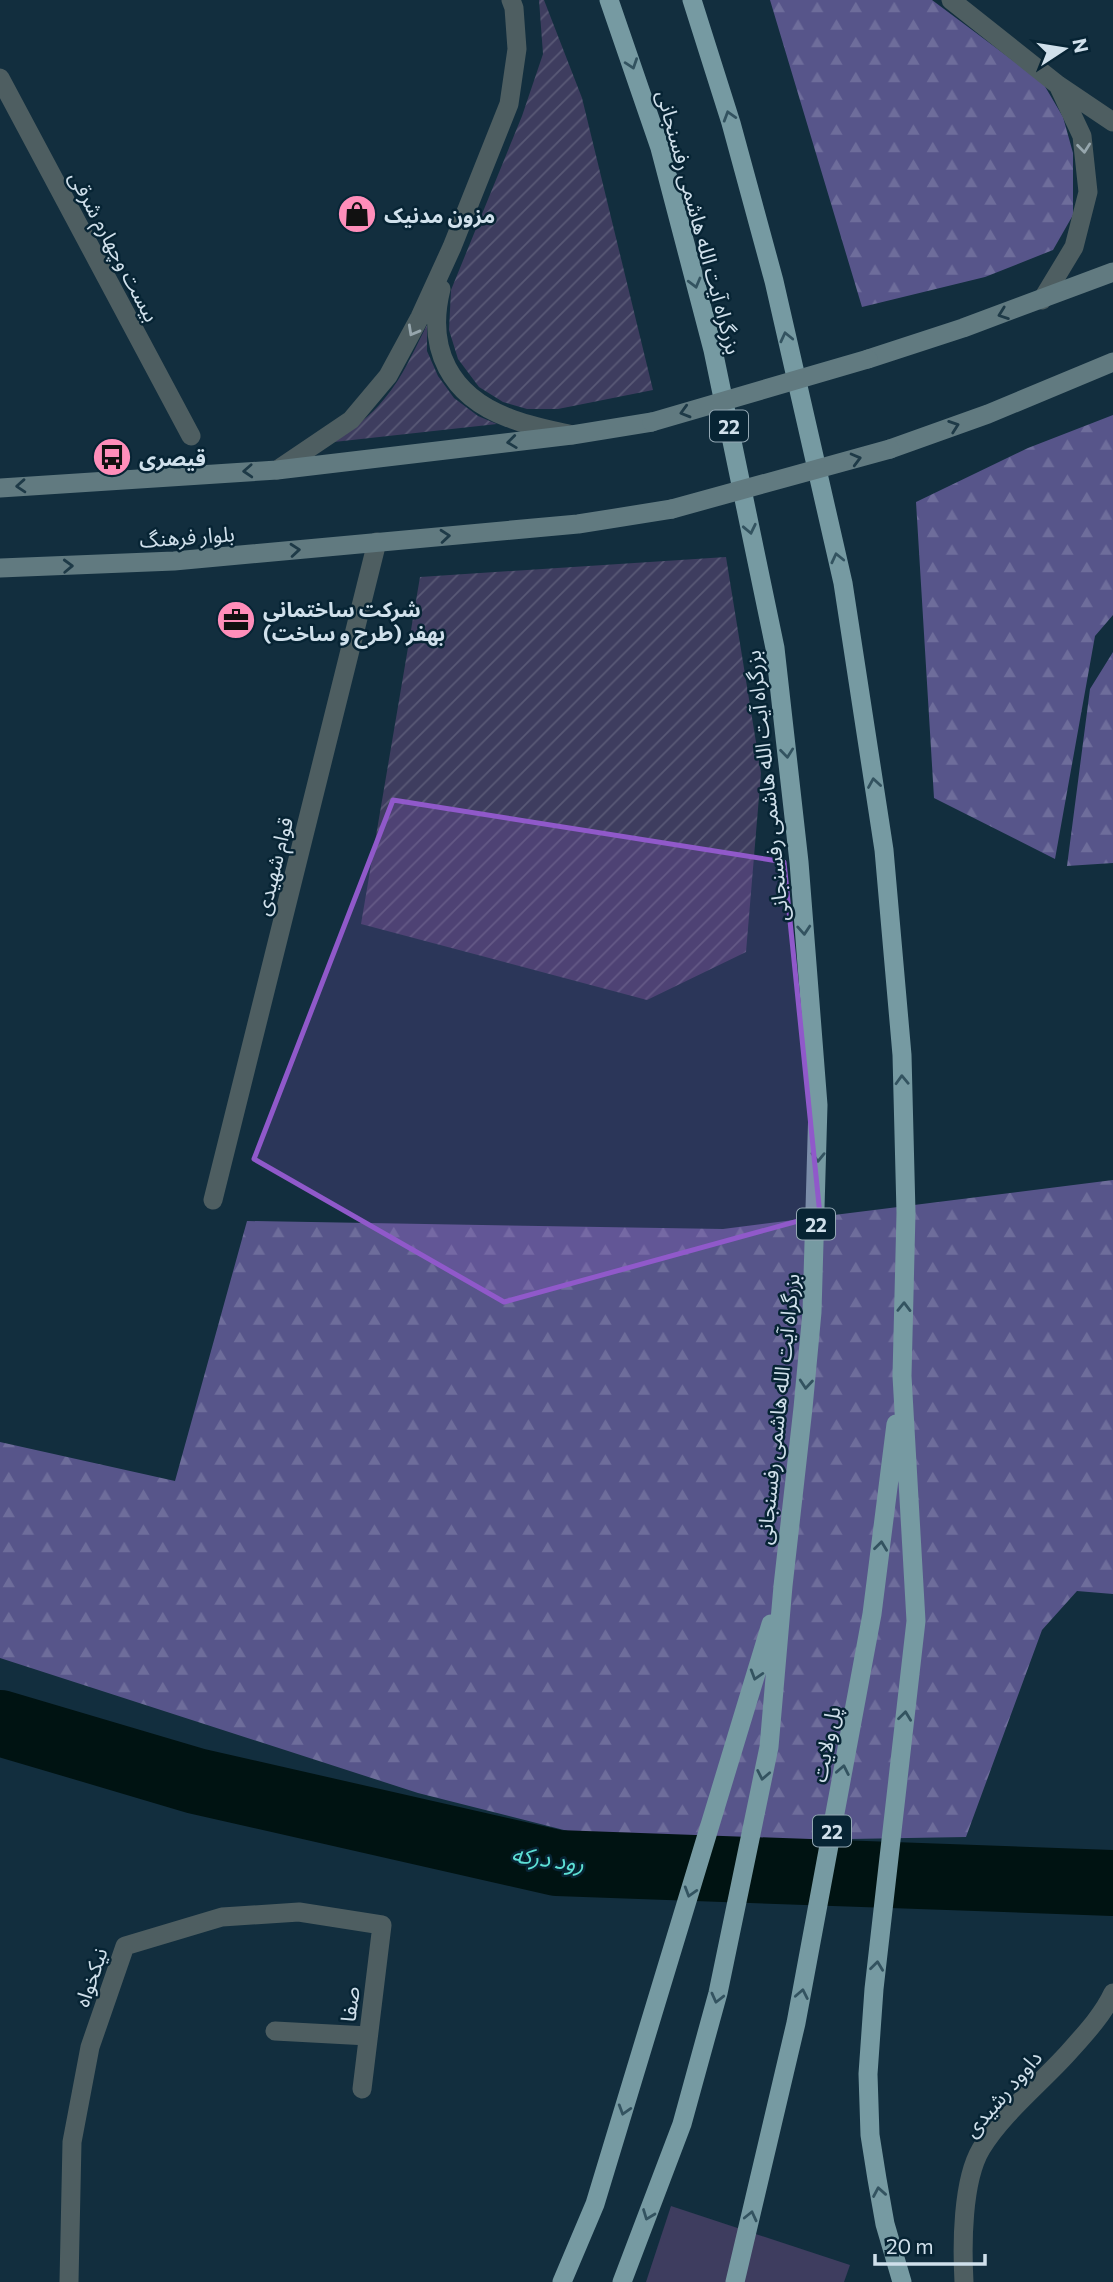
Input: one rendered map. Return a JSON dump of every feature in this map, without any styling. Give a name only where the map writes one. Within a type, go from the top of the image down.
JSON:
[{"type":"highway","name":"بزرگراه آیت الله هاشمی رفسنجانی","points":[[609,0],[660,148],[713,350],[775,648],[799,862],[818,1105],[817,1204],[812,1312],[783,1586]]},
{"type":"highway","name":"22","points":[[692,0],[731,123],[774,281],[843,583],[884,850],[902,1068],[906,1213],[902,1376]]},
{"type":"highway","name":"پل ولایت","points":[[735,2282],[796,2023],[873,1614],[902,1376]]},
{"type":"highway","points":[[902,1376],[916,1621],[874,1989],[867,2074],[870,2134],[877,2179],[885,2224],[902,2282]]},
{"type":"highway","name":"22","points":[[622,2282],[682,2124],[718,1993],[769,1747],[783,1586]]},
{"type":"highway","points":[[562,2282],[595,2204],[783,1586]]},
{"type":"main road","points":[[0,488],[277,470],[572,435],[652,422],[868,359],[1042,300],[1113,272]]},
{"type":"main road","name":"بلوار فرهنگ","points":[[0,568],[174,561],[578,524],[672,509],[890,449],[989,414],[1113,362]]},
{"type":"street","points":[[277,470],[351,420],[388,376],[420,317],[452,247],[509,104],[517,49],[511,0]]},
{"type":"street","points":[[951,0],[1058,85],[1113,122]]},
{"type":"street","name":"بیست وچهارم شرقی","points":[[0,78],[191,436]]},
{"type":"street","points":[[1042,300],[1074,247],[1088,192],[1082,136],[1058,85]]},
{"type":"street","points":[[452,247],[436,318],[439,350],[452,378],[471,399],[509,419],[572,435]]},
{"type":"street","name":"قوام شهیدی","points":[[213,1200],[377,542]]},
{"type":"street","name":"نیکخواه","points":[[69,2282],[72,2142],[90,2047],[125,1946],[222,1917],[299,1912],[382,1925]]},
{"type":"street","name":"صفا","points":[[362,2088],[382,1925]]},
{"type":"street","name":"داوود رشیدی","points":[[964,2282],[963,2239],[968,2191],[972,2168],[981,2148],[1015,2107],[1087,2031],[1113,1993]]},
{"type":"street","points":[[275,2031],[368,2036]]},
{"type":"highlighted area","points":[[393,800],[784,862],[820,1215],[504,1302],[254,1159]]},
{"type":"green space","points":[[770,0],[932,0],[1043,83],[1063,117],[1073,153],[1073,215],[1053,250],[985,277],[862,307]]},
{"type":"green space","points":[[1113,415],[1113,615],[1095,636],[1055,859],[934,798],[916,502],[1028,448]]},
{"type":"green space","points":[[1113,652],[1113,863],[1067,866],[1090,689]]},
{"type":"green space","points":[[1113,1180],[1113,1594],[1077,1591],[1042,1630],[966,1837],[615,1843],[418,1793],[0,1658],[0,1442],[175,1481],[247,1221],[723,1229]]},
{"type":"shaded area","points":[[539,0],[544,0],[582,98],[653,390],[558,409],[527,409],[503,402],[479,387],[458,359],[449,330],[451,290],[522,116],[543,54]]},
{"type":"shaded area","points":[[427,325],[427,351],[438,376],[454,398],[478,416],[497,424],[334,442],[380,405],[403,372]]},
{"type":"shaded area","points":[[726,557],[761,773],[746,952],[647,1000],[361,924],[420,577]]},
{"type":"shaded area","points":[[671,2206],[850,2265],[844,2282],[646,2282]]},
{"type":"waterway","name":"رود درکه","points":[[0,1723],[196,1781],[557,1863],[1113,1883]]},
{"type":"place","name":"مزون مدنیک","points":[[357,214]]},
{"type":"place","name":"قیصری","points":[[112,457]]},
{"type":"place","name":"شرکت ساختمانی بهفر (طرح و ساخت)","points":[[236,620]]}]
